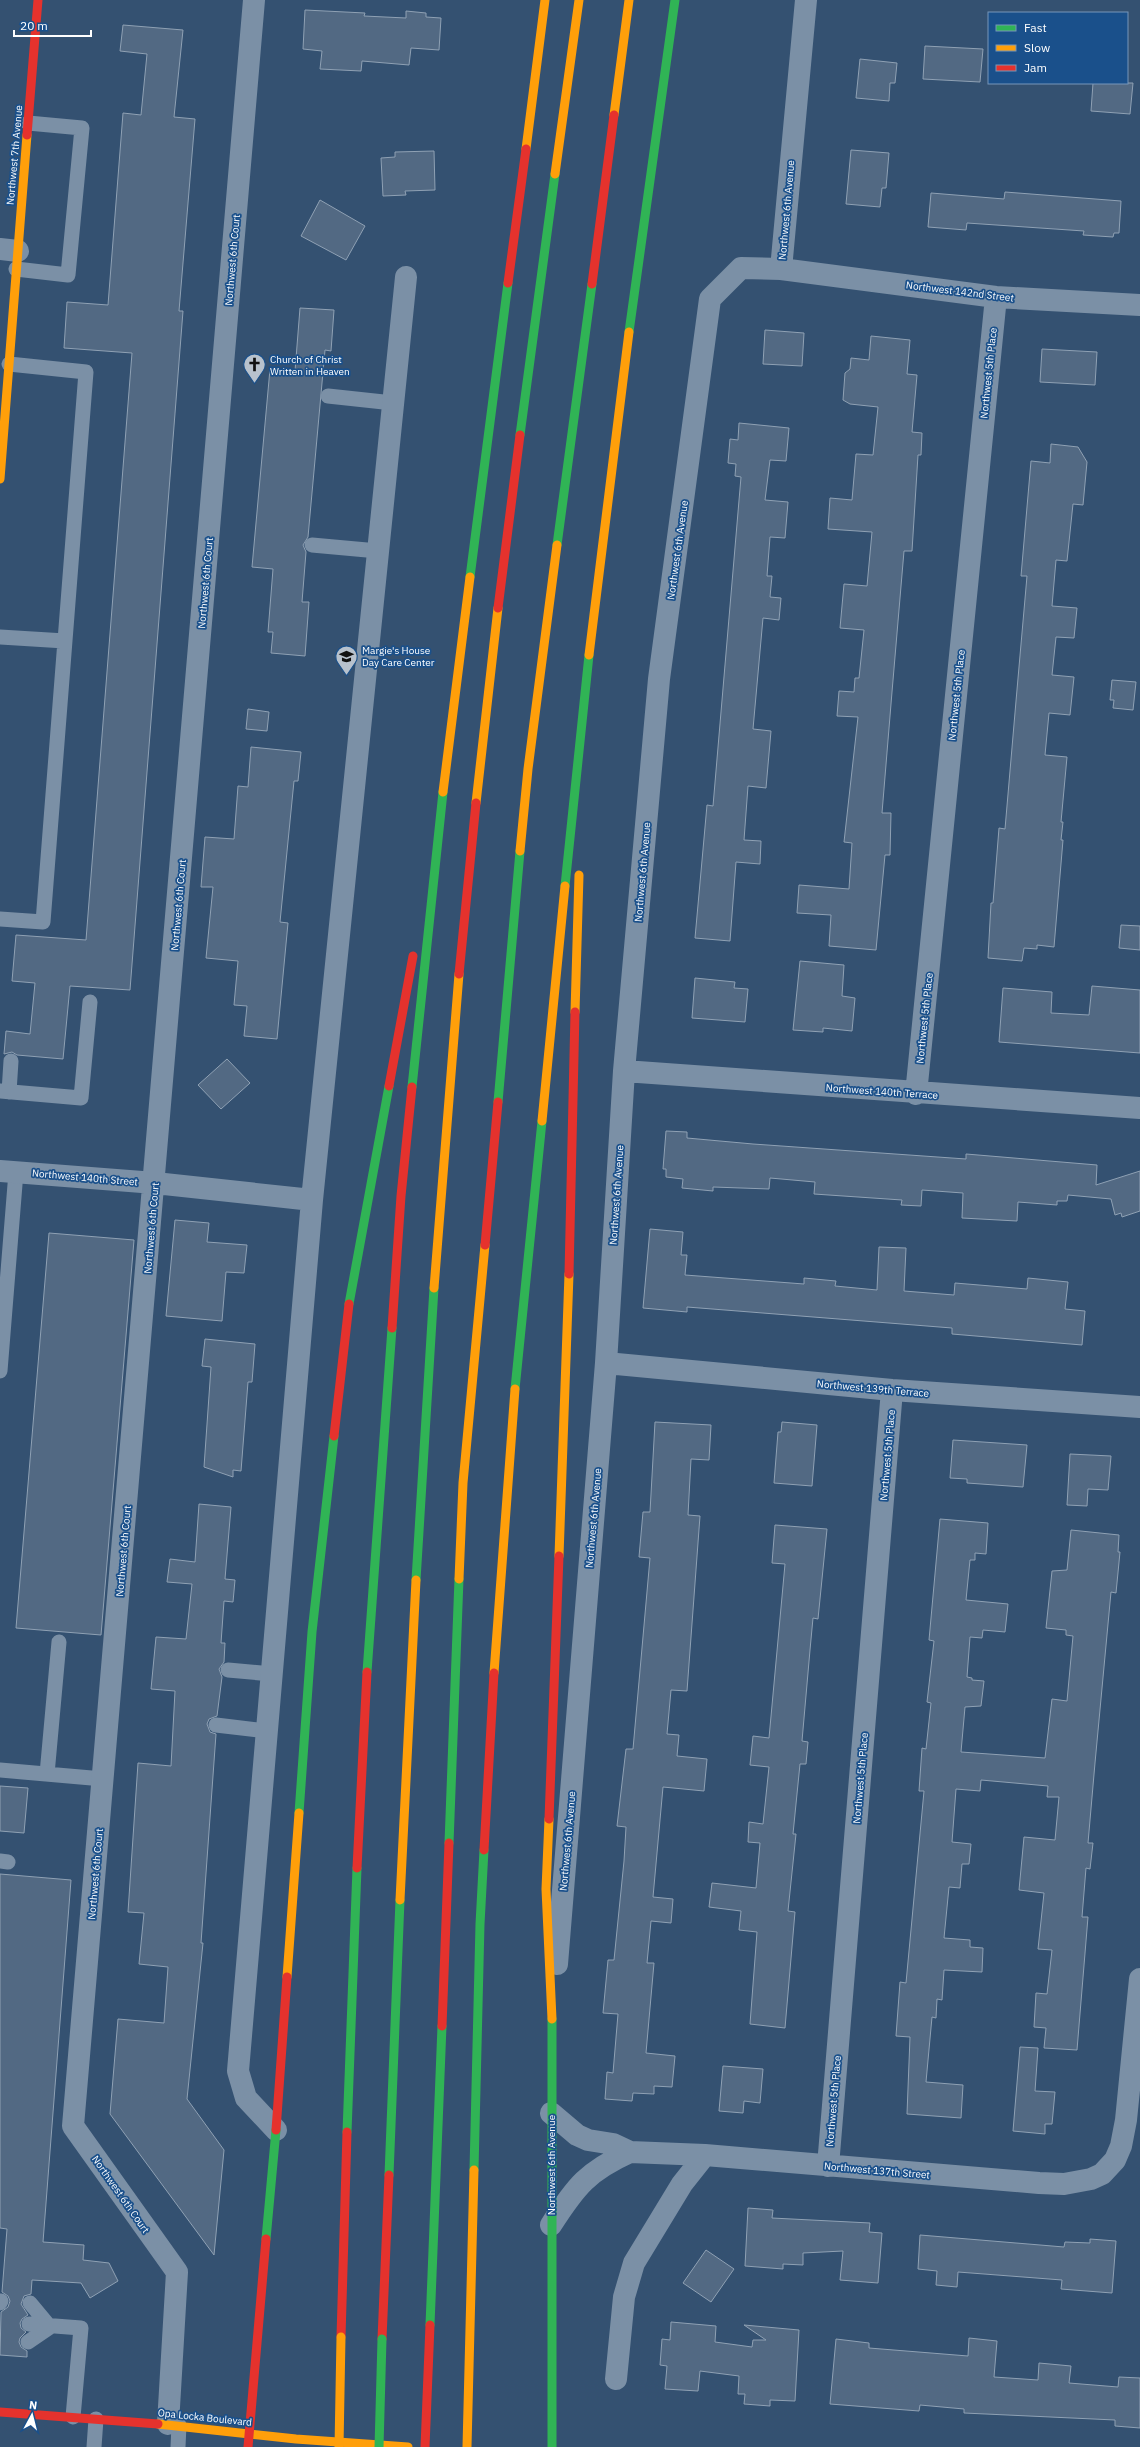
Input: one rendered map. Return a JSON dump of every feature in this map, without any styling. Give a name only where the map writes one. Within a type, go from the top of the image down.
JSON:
[{"type":"main road","name":"Northwest 7th Avenue","points":[[0,479],[9,364],[11,256],[28,123],[38,0]]},
{"type":"main road","points":[[339,2447],[349,2041],[366,1684],[401,1196],[443,788],[545,0]]},
{"type":"main road","points":[[380,2447],[382,2339],[401,1854],[446,1122],[468,877],[500,596],[579,0]]},
{"type":"main road","points":[[425,2447],[463,1483],[528,769],[629,0]]},
{"type":"main road","points":[[467,2447],[480,1924],[495,1660],[516,1378],[584,693],[637,273],[675,0]]},
{"type":"main road","points":[[580,836],[584,693]]},
{"type":"main road","points":[[420,914],[443,788]]},
{"type":"main road","points":[[552,2019],[546,1889],[567,1336],[580,868]]},
{"type":"main road","points":[[248,2447],[276,2130],[312,1632],[349,1307],[415,945]]},
{"type":"main road","name":"Northwest 6th Avenue","points":[[552,2019],[552,2447]]},
{"type":"main road","name":"Opa Locka Boulevard","points":[[0,2412],[174,2424],[296,2439],[408,2447]]},
{"type":"street","name":"Northwest 6th Court","points":[[174,2424],[177,2272],[73,2126],[155,1183],[254,0]]},
{"type":"street","name":"Northwest 6th Avenue","points":[[552,2019],[606,1363],[624,1071],[659,679],[710,300],[741,268],[781,269],[806,0]]},
{"type":"street","name":"Northwest 142nd Street","points":[[781,269],[996,297],[1140,305]]},
{"type":"street","points":[[276,2130],[246,2098],[238,2071],[312,1200],[406,277]]},
{"type":"street","name":"Northwest 5th Place","points":[[916,1094],[996,297]]},
{"type":"street","name":"Northwest 140th Terrace","points":[[624,1071],[916,1094],[1140,1108]]},
{"type":"street","name":"Northwest 140th Street","points":[[8,1171],[155,1183],[312,1200]]},
{"type":"street","name":"Northwest 139th Terrace","points":[[606,1363],[892,1390],[1140,1407]]},
{"type":"street","name":"Northwest 5th Place","points":[[828,2166],[892,1390]]},
{"type":"street","name":"Northwest 137th Street","points":[[551,2113],[577,2135],[588,2140],[613,2144],[630,2152],[705,2155],[1064,2184],[1091,2179],[1102,2174],[1115,2160],[1121,2146],[1126,2120],[1140,1979]]},
{"type":"street","name":"Northwest 137th Street","points":[[551,2225],[577,2187],[587,2176],[609,2162],[630,2152]]},
{"type":"street","points":[[616,2379],[624,2297],[634,2263],[665,2210],[705,2155]]},
{"type":"lane","points":[[11,256],[68,275],[82,128],[28,123]]},
{"type":"lane","points":[[0,919],[43,922],[86,372],[9,364]]},
{"type":"lane","points":[[328,396],[393,403]]},
{"type":"lane","points":[[312,545],[378,551]]},
{"type":"lane","points":[[0,637],[65,641]]},
{"type":"lane","points":[[11,1061],[4,1091],[81,1098],[90,1002]]},
{"type":"lane","points":[[0,1371],[8,1171]]},
{"type":"lane","points":[[48,1774],[59,1642]]},
{"type":"lane","points":[[228,1670],[272,1674]]},
{"type":"lane","points":[[216,1726],[267,1731]]},
{"type":"lane","points":[[0,1770],[103,1779]]},
{"type":"lane","points":[[30,2303],[50,2327]]},
{"type":"lane","points":[[29,2324],[50,2327],[81,2328],[73,2417]]},
{"type":"lane","points":[[28,2342],[50,2327]]},
{"type":"lane","points":[[94,2447],[96,2419]]},
{"type":"lane","points":[[174,2424],[178,2447]]},
{"type":"building","points":[[305,10],[365,13],[364,16],[406,18],[406,11],[426,13],[426,17],[441,18],[439,50],[411,48],[409,65],[362,61],[361,71],[320,69],[322,51],[303,49]]},
{"type":"building","points":[[123,25],[183,30],[174,117],[195,119],[179,311],[183,311],[130,990],[70,986],[63,1059],[17,1055],[12,1052],[4,1054],[6,1031],[30,1034],[35,983],[12,981],[16,935],[86,940],[132,353],[64,348],[67,302],[108,305],[123,113],[141,115],[147,54],[120,51]]},
{"type":"building","points":[[925,46],[983,49],[980,82],[923,79]]},
{"type":"building","points":[[860,59],[897,63],[895,83],[890,83],[889,101],[856,98]]},
{"type":"building","points":[[1133,83],[1130,114],[1091,111],[1093,84]]},
{"type":"building","points":[[851,150],[889,153],[886,188],[882,188],[880,207],[846,204]]},
{"type":"building","points":[[434,151],[435,190],[405,191],[406,195],[383,196],[381,158],[395,157],[395,152]]},
{"type":"building","points":[[1005,192],[1121,201],[1119,233],[1114,233],[1113,237],[1083,235],[1084,231],[967,223],[966,230],[928,227],[931,193],[1004,199]]},
{"type":"building","points":[[320,200],[365,226],[346,260],[301,236]]},
{"type":"building","points":[[300,308],[334,310],[331,351],[325,350],[308,537],[303,545],[306,552],[302,602],[309,602],[305,656],[271,653],[273,632],[268,632],[273,569],[252,567],[270,369],[295,371]]},
{"type":"building","points":[[765,330],[804,333],[802,366],[763,364]]},
{"type":"building","points":[[871,336],[910,340],[907,374],[917,375],[912,432],[922,433],[921,455],[918,455],[912,551],[904,551],[882,813],[891,813],[890,855],[885,855],[876,950],[829,946],[831,915],[797,913],[799,885],[849,889],[852,843],[844,842],[858,717],[837,716],[839,691],[854,692],[855,678],[859,678],[864,630],[840,628],[844,584],[867,586],[872,532],[828,529],[830,498],[852,500],[856,454],[873,455],[878,407],[850,404],[843,400],[845,373],[850,369],[851,358],[869,360]]},
{"type":"building","points":[[1042,349],[1097,352],[1095,385],[1040,382]]},
{"type":"building","points":[[739,423],[789,428],[786,461],[770,460],[765,500],[788,502],[785,538],[770,537],[767,576],[772,576],[770,597],[781,598],[779,620],[763,618],[753,729],[771,731],[766,788],[748,786],[744,840],[761,841],[760,864],[736,862],[730,941],[695,938],[707,805],[713,806],[741,477],[735,476],[736,464],[728,463],[730,439],[738,440]]},
{"type":"building","points":[[1051,444],[1078,447],[1087,462],[1083,505],[1073,504],[1067,561],[1056,560],[1052,606],[1077,608],[1074,638],[1056,637],[1052,675],[1074,677],[1070,715],[1049,713],[1045,755],[1067,757],[1061,822],[1063,822],[1061,840],[1063,840],[1054,947],[1037,945],[1037,949],[1024,948],[1022,961],[988,958],[991,903],[993,903],[999,828],[1005,829],[1027,576],[1021,576],[1031,461],[1050,463]]},
{"type":"building","points":[[1112,680],[1136,682],[1133,710],[1113,708],[1114,700],[1110,700]]},
{"type":"building","points":[[248,709],[269,712],[267,731],[246,729]]},
{"type":"building","points":[[251,747],[301,752],[298,781],[294,781],[280,922],[288,923],[277,1039],[244,1036],[247,1006],[234,1005],[238,961],[206,958],[213,887],[201,887],[205,837],[234,839],[238,786],[248,787]]},
{"type":"building","points":[[1121,925],[1140,926],[1140,950],[1119,948]]},
{"type":"building","points":[[800,961],[844,965],[842,996],[855,998],[852,1031],[823,1028],[823,1032],[793,1030]]},
{"type":"building","points":[[695,978],[735,982],[734,988],[748,989],[745,1022],[692,1018]]},
{"type":"building","points":[[1092,986],[1140,990],[1140,1053],[999,1042],[1003,988],[1052,992],[1051,1013],[1089,1015]]},
{"type":"building","points":[[227,1059],[250,1083],[221,1109],[198,1085]]},
{"type":"building","points":[[666,1131],[687,1132],[687,1138],[753,1144],[966,1159],[966,1154],[1097,1165],[1096,1185],[1140,1171],[1140,1211],[1122,1217],[1121,1213],[1115,1215],[1111,1199],[1068,1195],[1067,1201],[1057,1201],[1057,1205],[1018,1202],[1017,1221],[962,1218],[963,1193],[922,1190],[921,1206],[901,1205],[902,1200],[814,1194],[815,1182],[770,1178],[769,1189],[713,1187],[713,1191],[682,1188],[683,1179],[666,1177],[666,1169],[663,1169]]},
{"type":"building","points":[[175,1220],[209,1223],[207,1242],[247,1245],[244,1273],[226,1272],[222,1321],[166,1316]]},
{"type":"building","points":[[650,1229],[683,1232],[681,1255],[687,1255],[685,1275],[804,1284],[804,1278],[836,1281],[835,1286],[877,1290],[879,1247],[906,1248],[904,1291],[954,1295],[955,1283],[1027,1289],[1028,1278],[1068,1282],[1065,1309],[1085,1311],[1082,1345],[952,1334],[952,1328],[687,1307],[687,1312],[643,1308]]},
{"type":"building","points":[[49,1233],[134,1240],[101,1635],[16,1628]]},
{"type":"building","points":[[205,1339],[255,1344],[252,1382],[248,1382],[241,1471],[233,1470],[233,1477],[204,1467],[211,1367],[202,1366]]},
{"type":"building","points":[[655,1422],[711,1425],[709,1460],[691,1459],[688,1515],[700,1516],[687,1691],[671,1690],[667,1734],[679,1735],[677,1756],[707,1759],[704,1791],[663,1787],[653,1897],[673,1899],[671,1923],[651,1921],[647,1963],[654,1963],[646,2053],[675,2056],[672,2087],[654,2086],[654,2094],[633,2093],[632,2101],[605,2099],[607,2072],[613,2073],[618,2014],[603,2013],[608,1960],[614,1960],[624,1861],[626,1827],[617,1826],[626,1749],[633,1749],[650,1558],[639,1557],[643,1512],[650,1512]]},
{"type":"building","points":[[782,1422],[817,1425],[812,1486],[774,1483],[778,1432],[781,1432]]},
{"type":"building","points":[[953,1440],[1027,1445],[1023,1487],[967,1483],[967,1479],[950,1478]]},
{"type":"building","points":[[1070,1454],[1111,1456],[1108,1490],[1088,1489],[1087,1506],[1067,1505]]},
{"type":"building","points":[[199,1504],[231,1507],[225,1579],[235,1580],[233,1602],[224,1601],[221,1643],[225,1643],[224,1662],[219,1669],[222,1677],[217,1716],[209,1719],[207,1724],[210,1732],[216,1734],[201,1943],[203,1943],[187,2099],[224,2150],[214,2255],[110,2114],[118,2019],[164,2023],[168,1967],[139,1964],[144,1913],[128,1912],[138,1763],[171,1766],[175,1691],[151,1689],[156,1637],[186,1639],[192,1584],[167,1582],[170,1559],[195,1562]]},
{"type":"building","points":[[940,1519],[988,1523],[986,1554],[975,1553],[975,1560],[970,1560],[966,1600],[1008,1604],[1005,1632],[983,1630],[982,1638],[970,1637],[967,1677],[972,1678],[972,1680],[984,1681],[981,1706],[965,1707],[961,1752],[1045,1758],[1052,1699],[1067,1701],[1073,1636],[1066,1635],[1066,1630],[1046,1628],[1052,1571],[1067,1570],[1071,1530],[1119,1535],[1118,1552],[1120,1552],[1116,1593],[1111,1592],[1088,1843],[1093,1843],[1090,1869],[1086,1868],[1082,1917],[1088,1917],[1077,2050],[1044,2048],[1046,2028],[1034,2027],[1036,1993],[1047,1994],[1052,1950],[1038,1949],[1044,1893],[1019,1890],[1024,1837],[1055,1840],[1059,1797],[1047,1797],[1048,1786],[981,1780],[980,1791],[956,1789],[952,1842],[971,1844],[969,1864],[962,1864],[960,1888],[949,1887],[944,1938],[970,1940],[970,1947],[983,1948],[982,1972],[944,1970],[942,2000],[937,1999],[936,2018],[932,2017],[926,2082],[963,2085],[961,2118],[907,2114],[910,2037],[896,2036],[900,1982],[906,1983],[924,1791],[919,1791],[922,1748],[926,1749],[931,1703],[927,1702],[934,1641],[929,1640]]},
{"type":"building","points":[[775,1525],[827,1529],[818,1619],[813,1618],[810,1650],[802,1741],[808,1742],[806,1764],[800,1764],[793,1834],[796,1834],[788,1911],[795,1912],[785,2028],[750,2024],[757,1932],[739,1930],[741,1911],[709,1907],[712,1883],[756,1888],[760,1843],[748,1842],[749,1822],[763,1824],[769,1767],[750,1765],[753,1736],[769,1738],[785,1564],[772,1563]]},
{"type":"building","points":[[0,1786],[28,1788],[24,1833],[0,1831]]},
{"type":"building","points":[[0,1874],[71,1880],[43,2242],[84,2245],[83,2260],[109,2263],[118,2281],[90,2298],[81,2283],[32,2280],[31,2294],[24,2296],[21,2304],[28,2315],[22,2319],[20,2323],[21,2328],[26,2332],[20,2338],[19,2342],[21,2347],[27,2351],[27,2357],[0,2355],[1,2312],[8,2307],[10,2301],[8,2296],[2,2292],[7,2229],[0,2228]]},
{"type":"building","points":[[1020,2047],[1038,2048],[1035,2091],[1055,2092],[1052,2124],[1045,2124],[1045,2134],[1013,2131]]},
{"type":"building","points":[[723,2066],[763,2069],[760,2103],[744,2101],[743,2113],[719,2111]]},
{"type":"building","points":[[748,2208],[773,2210],[772,2218],[870,2223],[869,2232],[882,2233],[878,2283],[840,2280],[843,2251],[803,2253],[803,2265],[783,2264],[783,2269],[745,2266]]},
{"type":"building","points":[[920,2235],[1064,2247],[1065,2242],[1090,2243],[1090,2239],[1116,2241],[1112,2293],[1061,2289],[1062,2280],[958,2272],[957,2287],[936,2285],[937,2271],[918,2269]]},
{"type":"building","points":[[706,2250],[734,2269],[711,2302],[683,2283]]},
{"type":"building","points":[[671,2322],[716,2326],[715,2342],[752,2347],[753,2340],[766,2340],[744,2325],[799,2330],[795,2401],[770,2400],[770,2406],[744,2404],[745,2394],[738,2394],[739,2376],[700,2371],[698,2391],[665,2389],[667,2366],[660,2365],[662,2339],[670,2340]]},
{"type":"building","points":[[969,2338],[997,2341],[994,2377],[1038,2380],[1039,2363],[1071,2366],[1069,2383],[1118,2387],[1119,2377],[1140,2378],[1140,2428],[1115,2426],[1115,2420],[964,2413],[964,2409],[920,2405],[919,2411],[830,2404],[836,2339],[869,2343],[869,2348],[968,2356]]},
{"type":"traffic: fast","points":[[629,332],[675,0]]},
{"type":"traffic: fast","points":[[520,435],[555,174]]},
{"type":"traffic: fast","points":[[470,577],[508,283]]},
{"type":"traffic: fast","points":[[557,545],[592,284]]},
{"type":"traffic: fast","points":[[565,886],[589,655]]},
{"type":"traffic: fast","points":[[412,1087],[443,792]]},
{"type":"traffic: fast","points":[[498,1102],[520,851]]},
{"type":"traffic: fast","points":[[349,1304],[389,1086]]},
{"type":"traffic: fast","points":[[515,1389],[542,1121]]},
{"type":"traffic: fast","points":[[416,1580],[434,1288]]},
{"type":"traffic: fast","points":[[367,1672],[392,1328]]},
{"type":"traffic: fast","points":[[299,1813],[312,1632],[334,1436]]},
{"type":"traffic: fast","points":[[449,1843],[459,1579]]},
{"type":"traffic: fast","points":[[474,2170],[480,1924],[484,1850]]},
{"type":"traffic: fast","points":[[347,2132],[357,1868]]},
{"type":"traffic: fast","points":[[389,2175],[400,1900]]},
{"type":"traffic: fast","points":[[552,2019],[552,2447]]},
{"type":"traffic: fast","points":[[430,2325],[442,2026]]},
{"type":"traffic: fast","points":[[266,2239],[276,2130]]},
{"type":"traffic: fast","points":[[379,2447],[382,2339]]},
{"type":"traffic: slow","points":[[526,149],[545,0]]},
{"type":"traffic: slow","points":[[555,174],[579,0]]},
{"type":"traffic: slow","points":[[614,115],[629,0]]},
{"type":"traffic: slow","points":[[0,479],[27,135]]},
{"type":"traffic: slow","points":[[589,655],[629,332]]},
{"type":"traffic: slow","points":[[520,851],[528,769],[557,545]]},
{"type":"traffic: slow","points":[[443,792],[470,577]]},
{"type":"traffic: slow","points":[[476,803],[498,608]]},
{"type":"traffic: slow","points":[[575,1012],[579,875]]},
{"type":"traffic: slow","points":[[542,1121],[565,886]]},
{"type":"traffic: slow","points":[[434,1288],[459,974]]},
{"type":"traffic: slow","points":[[459,1579],[463,1483],[485,1245]]},
{"type":"traffic: slow","points":[[559,1556],[569,1274]]},
{"type":"traffic: slow","points":[[494,1673],[515,1389]]},
{"type":"traffic: slow","points":[[400,1900],[416,1580]]},
{"type":"traffic: slow","points":[[287,1977],[299,1813]]},
{"type":"traffic: slow","points":[[549,1819],[546,1889],[552,2019]]},
{"type":"traffic: slow","points":[[467,2447],[474,2170]]},
{"type":"traffic: slow","points":[[339,2447],[341,2337]]},
{"type":"traffic: slow","points":[[158,2424],[296,2439],[408,2447]]},
{"type":"traffic: jam","points":[[27,135],[38,0]]},
{"type":"traffic: jam","points":[[592,284],[614,115]]},
{"type":"traffic: jam","points":[[508,283],[526,149]]},
{"type":"traffic: jam","points":[[498,608],[520,435]]},
{"type":"traffic: jam","points":[[459,974],[476,803]]},
{"type":"traffic: jam","points":[[389,1086],[413,956]]},
{"type":"traffic: jam","points":[[569,1274],[575,1012]]},
{"type":"traffic: jam","points":[[392,1328],[401,1196],[412,1087]]},
{"type":"traffic: jam","points":[[485,1245],[498,1102]]},
{"type":"traffic: jam","points":[[334,1436],[349,1304]]},
{"type":"traffic: jam","points":[[549,1819],[559,1556]]},
{"type":"traffic: jam","points":[[357,1868],[367,1672]]},
{"type":"traffic: jam","points":[[484,1850],[494,1673]]},
{"type":"traffic: jam","points":[[442,2026],[449,1843]]},
{"type":"traffic: jam","points":[[276,2130],[287,1977]]},
{"type":"traffic: jam","points":[[341,2337],[347,2132]]},
{"type":"traffic: jam","points":[[382,2339],[389,2175]]},
{"type":"traffic: jam","points":[[248,2447],[266,2239]]},
{"type":"traffic: jam","points":[[425,2447],[430,2325]]},
{"type":"traffic: jam","points":[[0,2412],[158,2424]]},
{"type":"place","name":"Church of Christ Written in Heaven","points":[[255,384]]},
{"type":"place","name":"Margie's House Day Care Center","points":[[346,676]]}]
